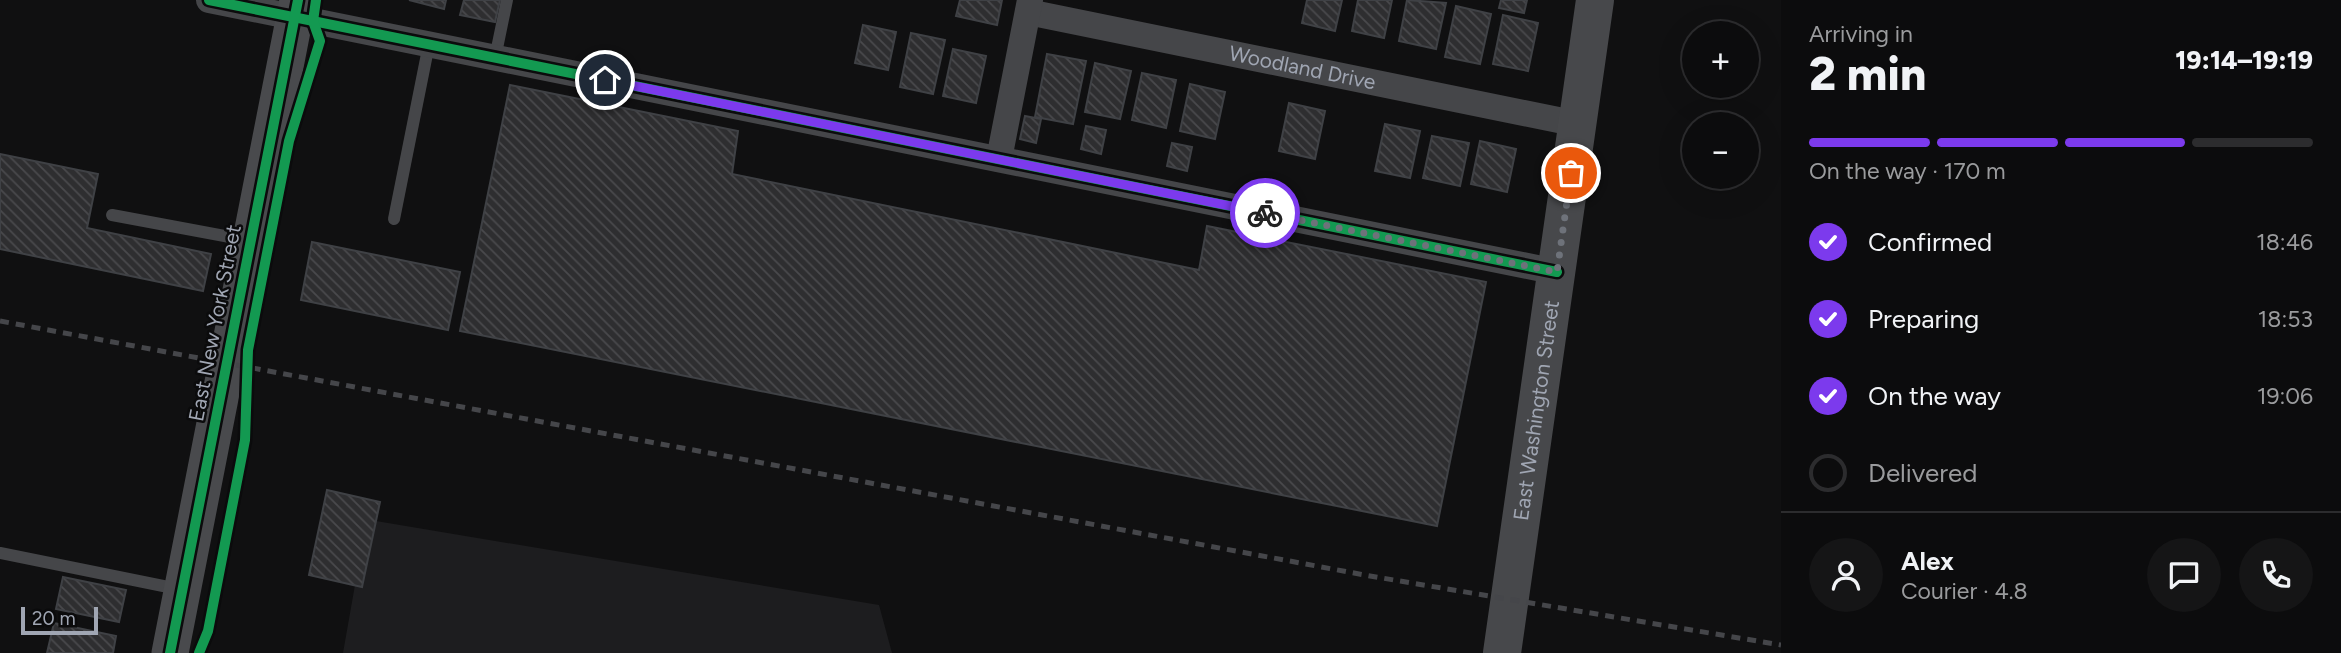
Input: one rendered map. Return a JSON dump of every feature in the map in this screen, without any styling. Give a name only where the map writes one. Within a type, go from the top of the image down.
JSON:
[{"type":"main road","name":"East Washington Street","points":[[1502,653],[1578,124],[1592,1]]},
{"type":"main road","name":"East New York Street","points":[[170,653],[296,9]]},
{"type":"street","points":[[209,0],[296,9],[429,44],[495,58],[1557,272]]},
{"type":"street","points":[[999,159],[1029,6]]},
{"type":"street","name":"Woodland Drive","points":[[1029,6],[1578,124]]},
{"type":"lane","points":[[495,58],[507,0]]},
{"type":"lane","points":[[394,219],[429,44]]},
{"type":"lane","points":[[113,215],[251,241]]},
{"type":"lane","points":[[0,553],[182,589]]},
{"type":"shaded area","points":[[376,521],[879,605],[892,653],[343,653],[355,585],[362,586]]},
{"type":"building","points":[[409,0],[446,0],[444,9]]},
{"type":"building","points":[[464,0],[500,0],[495,22],[460,15]]},
{"type":"building","points":[[960,0],[1002,0],[997,25],[956,16]]},
{"type":"building","points":[[1307,0],[1342,0],[1335,31],[1302,23]]},
{"type":"building","points":[[1358,0],[1392,0],[1384,38],[1352,31]]},
{"type":"building","points":[[1407,0],[1446,3],[1436,49],[1399,41]]},
{"type":"building","points":[[1501,0],[1527,0],[1524,13],[1499,8]]},
{"type":"building","points":[[1456,6],[1491,14],[1480,64],[1445,57]]},
{"type":"building","points":[[1503,15],[1538,23],[1528,71],[1493,64]]},
{"type":"building","points":[[863,25],[896,32],[888,70],[855,63]]},
{"type":"building","points":[[911,33],[945,40],[933,94],[900,87]]},
{"type":"building","points":[[953,49],[986,56],[976,103],[943,96]]},
{"type":"building","points":[[1047,54],[1086,61],[1073,124],[1035,117]]},
{"type":"building","points":[[1095,63],[1131,71],[1120,119],[1085,112]]},
{"type":"building","points":[[1142,73],[1176,80],[1166,128],[1132,120]]},
{"type":"building","points":[[1190,84],[1225,92],[1215,139],[1180,131]]},
{"type":"building","points":[[510,85],[738,131],[732,174],[1199,270],[1207,226],[1486,282],[1437,526],[460,331]]},
{"type":"building","points":[[1289,103],[1325,111],[1315,159],[1279,151]]},
{"type":"building","points":[[1025,116],[1041,119],[1036,143],[1020,139]]},
{"type":"building","points":[[1385,124],[1420,131],[1410,178],[1375,171]]},
{"type":"building","points":[[1086,126],[1106,130],[1101,154],[1081,149]]},
{"type":"building","points":[[1432,136],[1469,143],[1460,186],[1423,178]]},
{"type":"building","points":[[1480,141],[1516,149],[1507,192],[1471,184]]},
{"type":"building","points":[[1172,143],[1192,147],[1187,171],[1167,166]]},
{"type":"building","points":[[0,154],[98,174],[87,228],[211,254],[203,291],[0,249]]},
{"type":"building","points":[[312,242],[460,272],[448,330],[301,300]]},
{"type":"building","points":[[327,490],[380,502],[362,587],[309,575]]},
{"type":"building","points":[[63,577],[126,590],[119,622],[56,609]]},
{"type":"building","points":[[54,623],[116,636],[113,653],[47,653]]},
{"type":"railway","points":[[0,321],[1370,576],[1781,645]]},
{"type":"cycle path","points":[[209,0],[1557,272]]},
{"type":"cycle path","points":[[170,653],[298,0]]},
{"type":"cycle path","points":[[199,653],[208,631],[245,440],[248,350],[289,141],[320,41],[313,21],[316,0]]},
{"type":"way so far","points":[[1265,213],[1557,272],[1571,173]]},
{"type":"route","points":[[605,80],[1265,213]]}]
